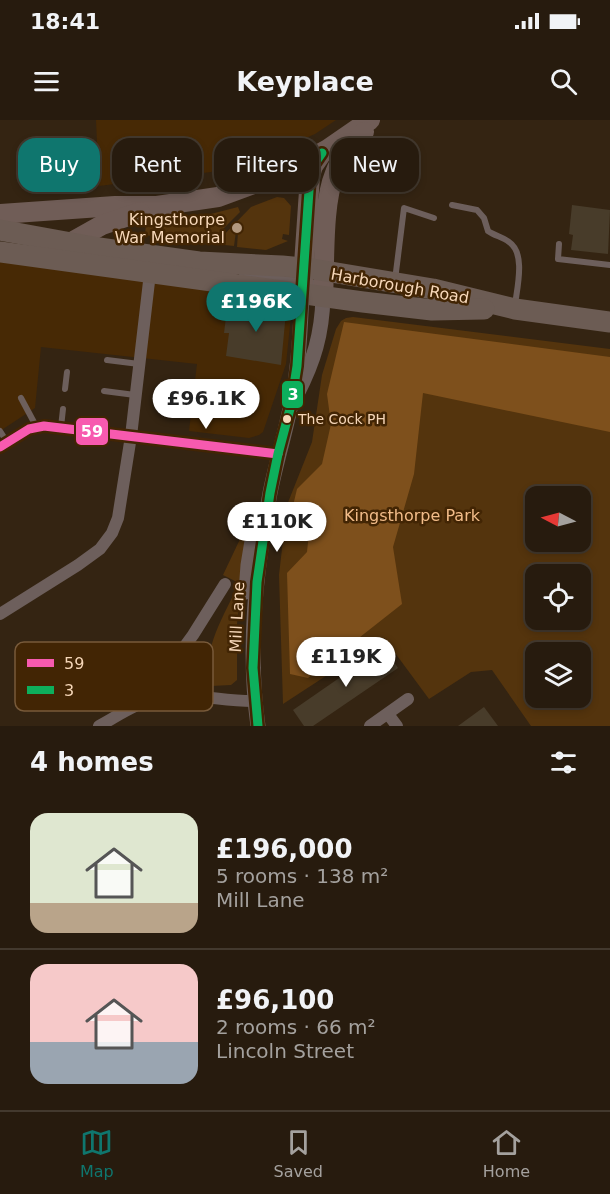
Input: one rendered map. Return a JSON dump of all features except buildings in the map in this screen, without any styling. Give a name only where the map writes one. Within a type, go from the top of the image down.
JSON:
[{"type":"highway","name":"Harborough Road","points":[[0,230],[199,262],[311,283],[432,310],[515,309]]},
{"type":"highway","name":"Harborough Road","points":[[0,252],[278,291],[311,283],[394,284],[433,289],[515,309],[610,322]]},
{"type":"main road","points":[[0,214],[115,206],[157,206],[197,201],[237,191],[322,153],[372,120]]},
{"type":"main road","points":[[311,283],[325,233],[332,180],[339,163],[372,120]]},
{"type":"main road","points":[[311,283],[310,176],[313,166],[322,153]]},
{"type":"main road","points":[[30,256],[48,253],[102,225],[157,206]]},
{"type":"street","points":[[0,614],[78,565],[100,549],[112,533],[118,518],[131,435],[150,273]]},
{"type":"street","name":"Mill Lane","points":[[291,405],[301,319],[311,283]]},
{"type":"street","name":"Mill Lane","points":[[258,726],[255,700],[254,636],[257,582],[274,454],[291,405],[308,374],[322,322],[311,283]]},
{"type":"street","points":[[4,445],[36,426],[131,435],[274,454],[278,419],[293,340],[294,309],[288,298],[278,291]]},
{"type":"street","points":[[188,642],[225,584]]},
{"type":"street","points":[[370,726],[408,699]]},
{"type":"street","points":[[213,700],[255,700]]},
{"type":"street","points":[[99,726],[127,711]]},
{"type":"street","points":[[388,714],[397,726]]},
{"type":"lane","points":[[452,205],[477,210],[484,218],[488,231],[507,240],[515,247],[519,267],[515,309]]},
{"type":"lane","points":[[394,284],[404,208],[434,218]]},
{"type":"lane","points":[[560,244],[558,259],[610,265]]},
{"type":"lane","points":[[107,360],[139,364]]},
{"type":"lane","points":[[65,389],[67,372]]},
{"type":"lane","points":[[104,391],[135,395]]},
{"type":"lane","points":[[21,398],[36,426]]},
{"type":"lane","points":[[61,427],[63,409]]},
{"type":"lane","points":[[0,431],[4,445]]},
{"type":"shaded area","points":[[96,120],[336,120],[306,138],[214,138],[214,171],[202,173],[202,138],[112,138],[112,184],[100,186],[100,138],[97,138]]},
{"type":"shaded area","points":[[0,260],[284,302],[288,305],[291,316],[286,364],[263,432],[249,438],[189,431],[197,364],[41,347],[35,408],[0,431]]},
{"type":"shaded area","points":[[344,322],[610,357],[610,432],[423,393],[414,474],[393,547],[402,604],[308,678],[290,674],[287,573],[307,552],[310,523],[292,510],[297,489],[322,464],[331,424],[327,394]]},
{"type":"green space","points":[[277,197],[284,198],[291,206],[289,235],[283,234],[282,239],[288,241],[266,250],[237,247],[238,232],[236,231],[234,246],[215,244],[251,207]]},
{"type":"green space","points":[[238,207],[240,212],[208,244],[145,235],[146,224],[199,217]]},
{"type":"green space","name":"Kingsthorpe Park","points":[[353,317],[610,349],[610,726],[531,726],[492,670],[471,672],[429,699],[384,638],[283,704],[279,575],[287,505],[312,442],[322,375],[336,329],[341,321]]},
{"type":"green space","points":[[241,537],[247,538],[237,624],[237,680],[231,685],[213,686],[213,642],[239,583],[223,575]]},
{"type":"transit line","name":"3","points":[[258,726],[253,668],[257,582],[270,493],[291,405],[297,366],[310,176],[313,166],[322,153]]},
{"type":"transit line","name":"59","points":[[0,447],[29,429],[44,426],[278,454]]},
{"type":"place","name":"Kingsthorpe War Memorial","points":[[237,228]]},
{"type":"place","name":"The Cock PH","points":[[287,419]]}]
